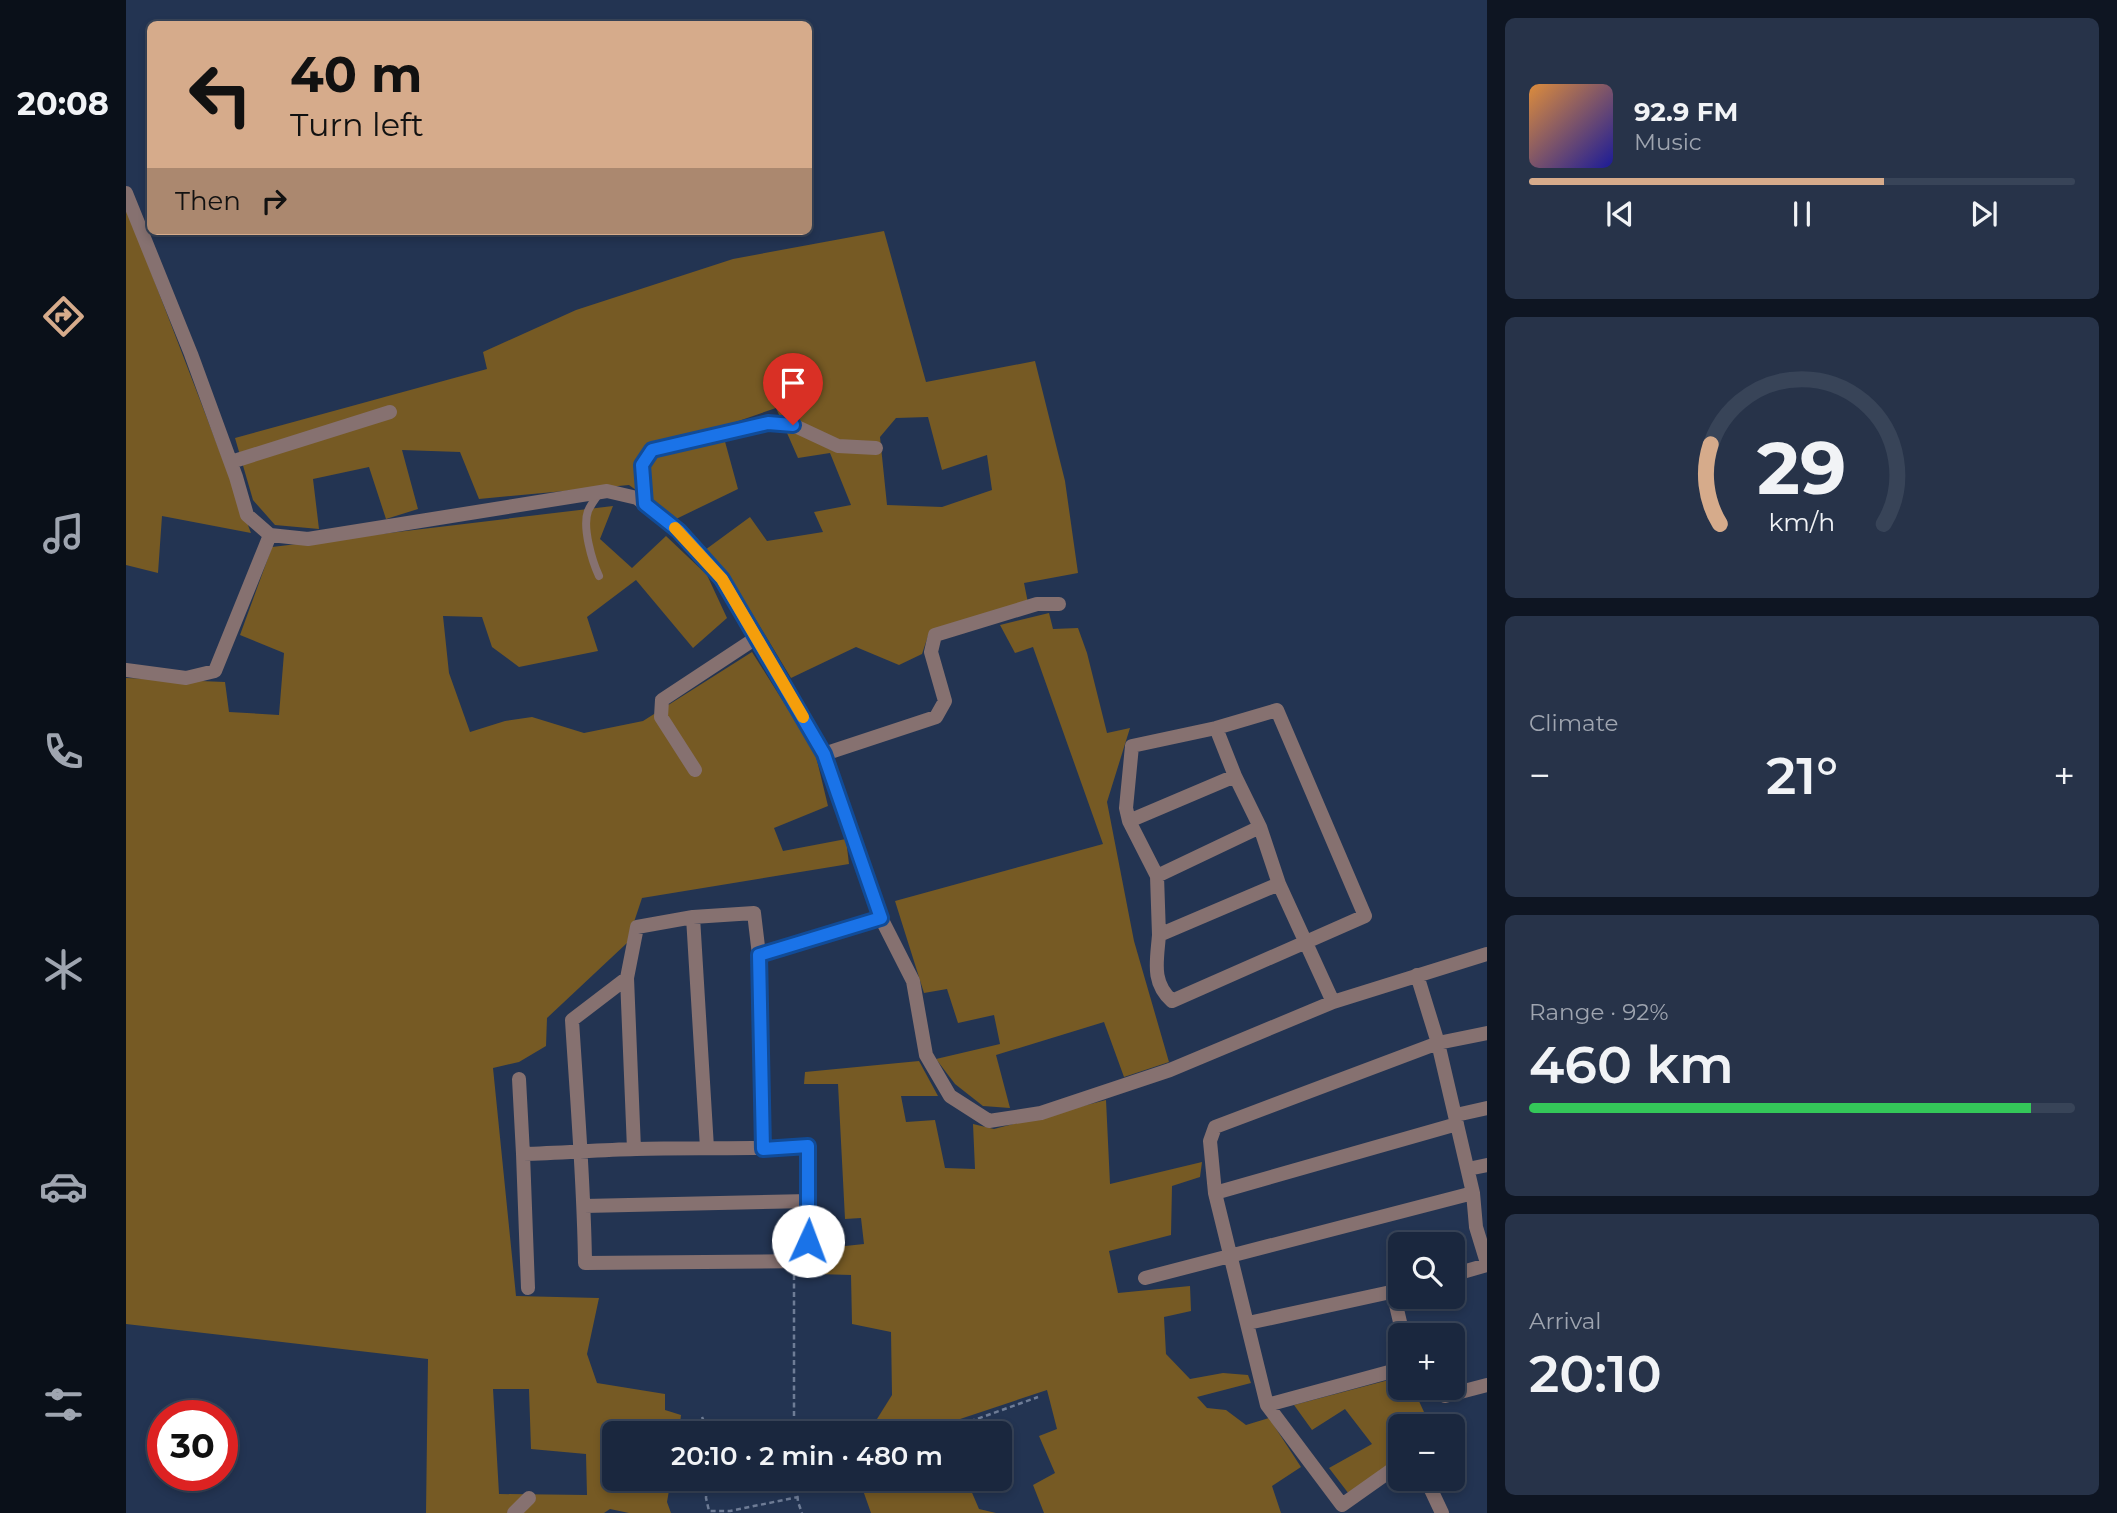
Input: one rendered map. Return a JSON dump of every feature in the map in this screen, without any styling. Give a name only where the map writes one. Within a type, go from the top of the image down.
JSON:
[{"type":"street","points":[[126,193],[191,354],[231,462],[247,515],[270,535],[308,538],[607,491],[638,498],[679,531],[722,579],[824,754],[881,918],[913,981],[926,1055],[950,1096],[989,1121],[1041,1113],[1170,1070],[1333,1002],[1487,954]]},
{"type":"street","points":[[231,462],[390,412]]},
{"type":"street","points":[[645,504],[642,465],[652,450],[768,423],[793,425],[838,446],[876,447]]},
{"type":"street","points":[[126,670],[186,678],[215,671],[270,535]]},
{"type":"street","points":[[824,754],[936,717],[945,701],[931,652],[935,635],[1037,604],[1059,604]]},
{"type":"street","points":[[695,770],[661,717],[662,700],[756,638]]},
{"type":"street","points":[[1278,710],[1365,916],[1172,1002],[1166,996],[1156,975],[1159,935],[1157,876],[1125,808],[1132,746],[1216,727],[1278,710]]},
{"type":"street","points":[[1216,727],[1235,776],[1260,827],[1279,884],[1333,1002]]},
{"type":"street","points":[[1129,821],[1235,776]]},
{"type":"street","points":[[1157,876],[1260,827]]},
{"type":"street","points":[[1159,935],[1279,884]]},
{"type":"street","points":[[635,1149],[627,978],[637,928],[693,917],[754,913],[759,955],[763,1149]]},
{"type":"street","points":[[693,917],[707,1148]]},
{"type":"street","points":[[759,955],[881,918]]},
{"type":"street","points":[[1417,975],[1438,1043],[1482,1226],[1487,1264],[1465,1271]]},
{"type":"street","points":[[523,1154],[580,1152],[635,1149],[763,1149],[808,1146],[810,1201],[807,1261],[585,1264],[584,1206],[580,1152],[572,1020],[627,978]]},
{"type":"street","points":[[1388,1472],[1342,1505],[1267,1405],[1215,1193],[1210,1141],[1215,1127],[1438,1043],[1487,1033]]},
{"type":"street","points":[[519,1079],[528,1288]]},
{"type":"street","points":[[1215,1193],[1456,1120],[1487,1108]]},
{"type":"street","points":[[1468,1169],[1487,1165]]},
{"type":"street","points":[[1145,1278],[1473,1193]]},
{"type":"street","points":[[584,1206],[810,1201]]},
{"type":"street","points":[[1248,1323],[1388,1293]]},
{"type":"street","points":[[1267,1405],[1388,1371]]},
{"type":"street","points":[[1465,1391],[1487,1385]]},
{"type":"street","points":[[1432,1491],[1442,1513]]},
{"type":"street","points":[[514,1513],[530,1498]]},
{"type":"lane","points":[[598,576],[587,528],[588,512],[600,492]]},
{"type":"path","points":[[794,1261],[794,1421]]},
{"type":"path","points":[[972,1421],[1038,1398]]},
{"type":"path","points":[[707,1491],[709,1511],[730,1511],[798,1497]]},
{"type":"path","points":[[797,1491],[802,1513]]},
{"type":"shaded area","points":[[126,207],[251,533],[162,516],[158,573],[126,565]]},
{"type":"shaded area","points":[[884,231],[926,382],[1035,361],[1065,481],[1078,573],[1024,583],[1028,603],[928,636],[922,654],[899,665],[856,647],[791,678],[738,590],[705,550],[750,517],[767,541],[823,532],[814,512],[851,505],[830,453],[798,458],[776,408],[721,427],[738,489],[676,519],[629,485],[479,499],[460,452],[402,450],[418,509],[386,519],[369,467],[313,479],[319,529],[275,525],[253,500],[235,438],[487,369],[483,352],[576,310],[733,259]],"holes":[[[928,417],[942,470],[987,455],[992,490],[942,507],[887,505],[880,437],[896,418]]]},
{"type":"shaded area","points":[[613,506],[600,539],[632,568],[666,536],[707,575],[727,618],[693,648],[636,580],[587,617],[598,651],[519,667],[492,647],[482,617],[443,616],[449,673],[470,732],[505,721],[532,717],[584,733],[643,721],[752,652],[815,752],[828,806],[774,828],[783,851],[846,839],[849,864],[642,898],[627,943],[547,1018],[546,1046],[519,1062],[493,1068],[516,1296],[599,1298],[587,1354],[597,1383],[665,1394],[665,1410],[681,1415],[680,1421],[602,1421],[602,1491],[669,1491],[667,1502],[671,1513],[629,1513],[610,1509],[604,1513],[426,1513],[428,1359],[126,1324],[126,678],[225,682],[229,712],[279,715],[284,653],[240,635],[272,547]],"holes":[[[493,1389],[529,1389],[531,1449],[586,1454],[587,1495],[499,1494]]]},
{"type":"shaded area","points":[[1049,613],[1053,629],[1078,628],[1107,733],[1130,728],[1107,802],[1134,941],[1169,1062],[1124,1077],[1104,1022],[996,1055],[1010,1108],[983,1106],[955,1084],[936,1059],[1000,1044],[994,1015],[958,1023],[947,989],[924,993],[895,901],[1103,844],[1033,647],[1015,653],[1000,625]]},
{"type":"shaded area","points":[[919,1061],[938,1096],[901,1096],[906,1122],[935,1120],[945,1168],[975,1169],[973,1124],[994,1129],[1106,1100],[1110,1184],[1202,1162],[1200,1177],[1172,1186],[1171,1235],[1109,1251],[1118,1293],[1190,1286],[1191,1311],[1164,1317],[1166,1354],[1190,1379],[1223,1373],[1248,1375],[1251,1383],[1197,1397],[1207,1408],[1226,1410],[1246,1425],[1269,1418],[1301,1467],[1272,1486],[1281,1513],[1044,1513],[1033,1485],[1055,1473],[1039,1436],[1057,1429],[1047,1390],[954,1421],[876,1421],[892,1395],[891,1332],[852,1324],[851,1275],[817,1274],[817,1249],[864,1244],[861,1218],[845,1219],[838,1084],[804,1084],[805,1072]]},
{"type":"shaded area","points":[[1388,1380],[1388,1400],[1418,1400],[1425,1414],[1388,1414],[1388,1476],[1352,1498],[1329,1468],[1372,1444],[1345,1409],[1312,1430],[1294,1405]]},
{"type":"shaded area","points":[[863,1491],[971,1491],[979,1509],[996,1513],[871,1513]]},
{"type":"slow traffic","points":[[675,528],[722,579],[803,717]]},
{"type":"route","points":[[793,425],[768,423],[652,450],[642,465],[645,504],[679,531],[722,579],[824,754],[881,918],[759,955],[763,1149],[808,1146],[808,1241]]}]
